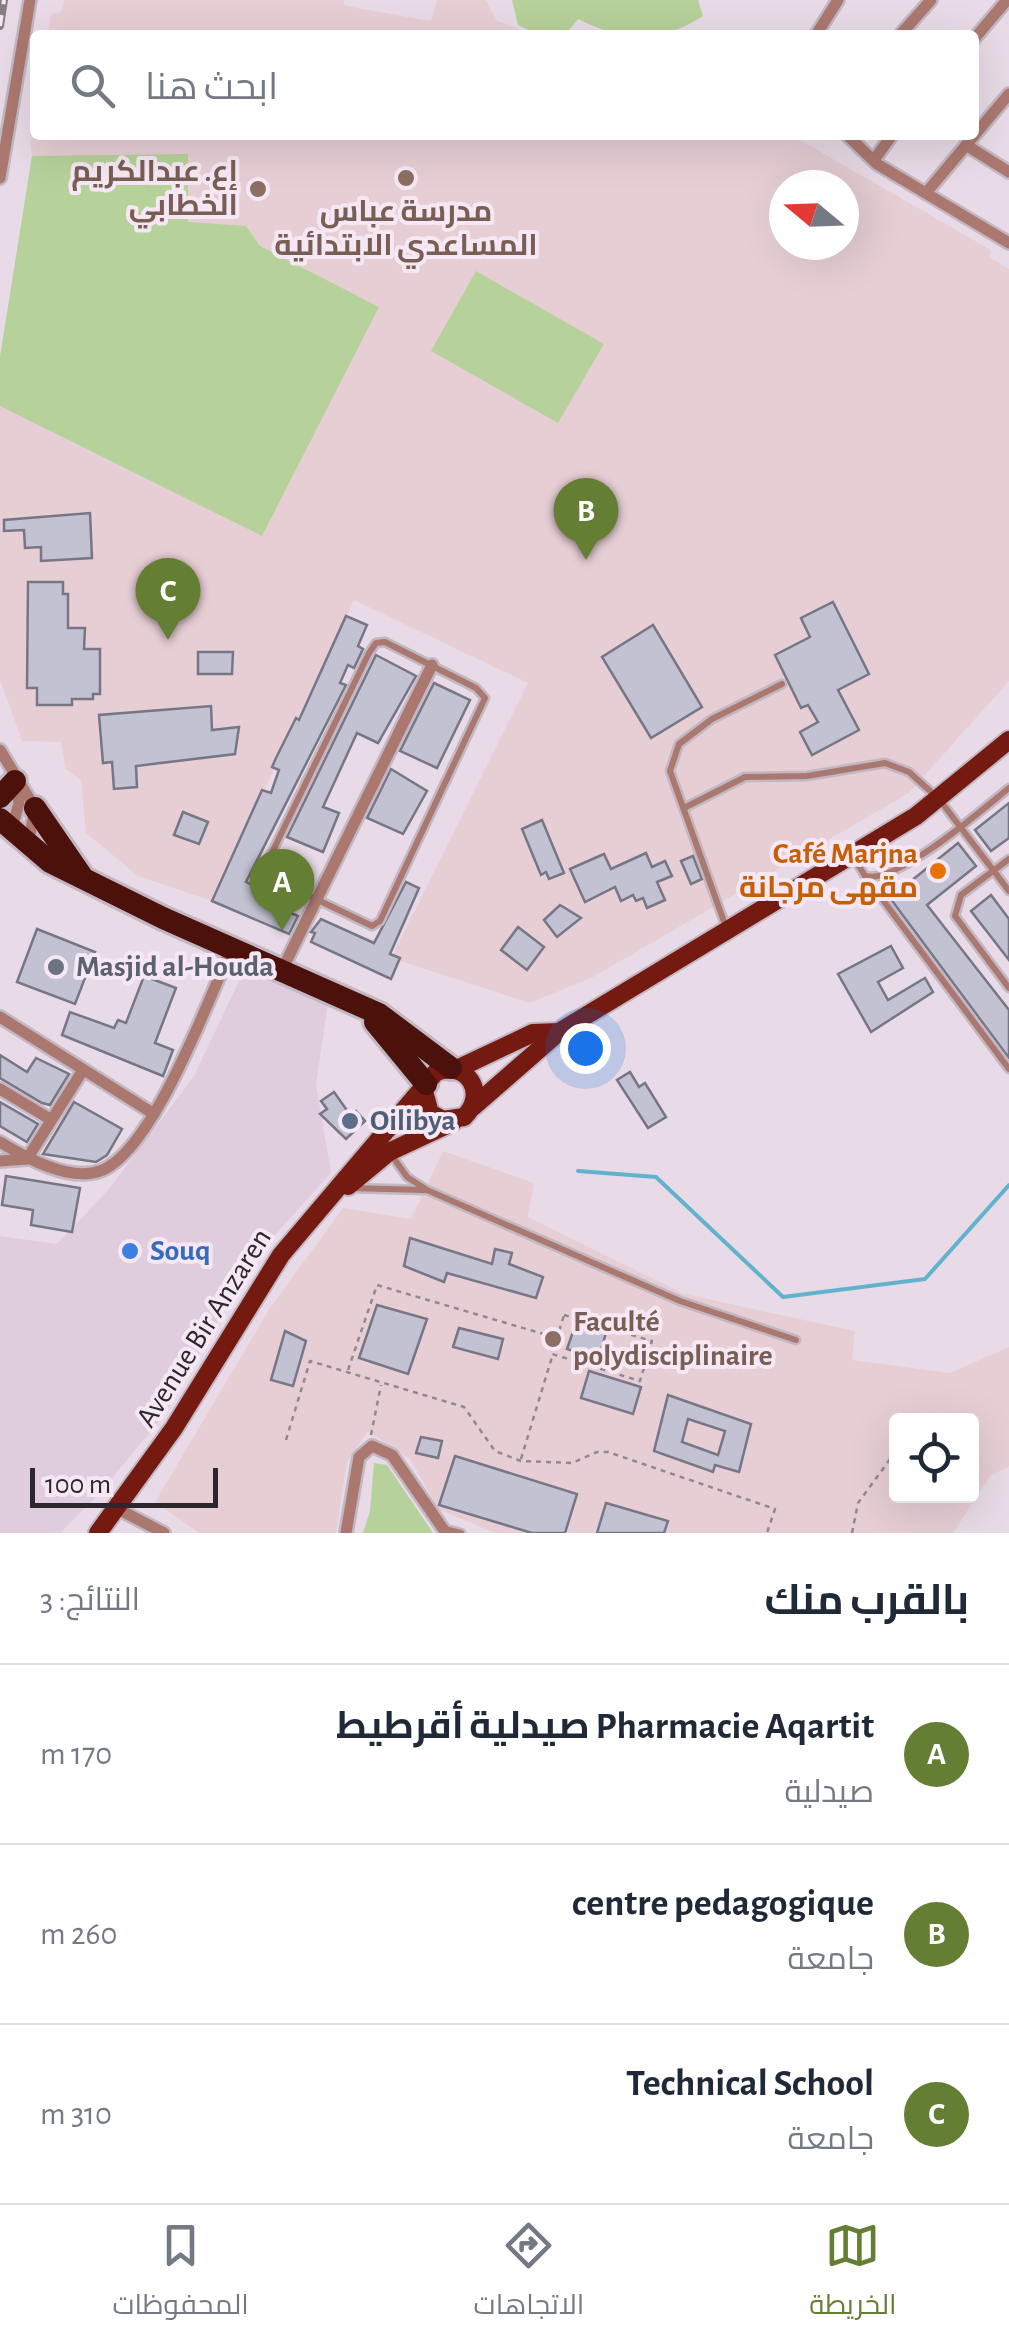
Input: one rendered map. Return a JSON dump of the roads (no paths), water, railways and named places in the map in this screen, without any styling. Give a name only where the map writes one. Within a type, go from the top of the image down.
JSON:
[{"type":"highway","points":[[35,808],[86,882]]},
{"type":"highway","points":[[13,833],[86,882],[358,1005],[402,1029],[454,1069]]},
{"type":"highway","points":[[358,1005],[425,1088]]},
{"type":"main road","points":[[454,1069],[474,1085],[465,1114],[443,1120],[430,1112],[425,1088],[436,1072],[490,1058],[533,1033],[558,1032],[940,800],[1009,740]]},
{"type":"main road","name":"Avenue Bir Anzaren","points":[[322,1203],[390,1152],[465,1114],[558,1032]]},
{"type":"main road","name":"Avenue Bir Anzaren","points":[[98,1533],[174,1428],[258,1289],[322,1203],[425,1088]]},
{"type":"street","points":[[0,178],[30,0]]},
{"type":"street","points":[[819,30],[838,0]]},
{"type":"street","points":[[904,30],[931,0]]},
{"type":"street","points":[[979,33],[1007,0]]},
{"type":"street","points":[[979,130],[1007,98]]},
{"type":"street","points":[[853,140],[874,160],[1009,242]]},
{"type":"street","points":[[874,160],[888,140]]},
{"type":"street","points":[[926,193],[970,140]]},
{"type":"street","points":[[966,145],[1009,172]]},
{"type":"street","points":[[281,972],[314,896],[432,666]]},
{"type":"street","points":[[0,750],[19,803],[13,833]]},
{"type":"street","points":[[9,782],[35,808],[13,833]]},
{"type":"street","points":[[0,1162],[27,1159],[98,1172],[112,1165],[154,1114],[231,949]]},
{"type":"street","points":[[0,1017],[154,1114]]},
{"type":"street","points":[[27,1159],[83,1070]]},
{"type":"street","points":[[0,1089],[50,1119]]},
{"type":"street","points":[[0,1142],[27,1159]]},
{"type":"street","points":[[346,1533],[358,1456],[372,1446],[392,1455],[445,1531]]},
{"type":"street","points":[[118,1508],[164,1533]]},
{"type":"lane","points":[[385,642],[432,666],[476,688],[484,698],[380,922],[369,925],[268,876],[264,869],[376,643],[385,642]]},
{"type":"lane","points":[[727,931],[670,771],[679,744],[712,719],[782,684]]},
{"type":"lane","points":[[684,808],[745,776],[808,776],[885,764],[909,772],[940,800],[1009,890]]},
{"type":"lane","points":[[865,876],[882,877],[960,829],[1009,788]]},
{"type":"lane","points":[[852,855],[1009,1068]]},
{"type":"lane","points":[[1009,859],[961,896],[954,916],[1009,988]]},
{"type":"lane","points":[[390,1152],[406,1177],[427,1190],[680,1301],[796,1340]]},
{"type":"lane","points":[[345,1188],[427,1190]]},
{"type":"lane","points":[[445,1531],[461,1533]]},
{"type":"waterway","points":[[578,1171],[656,1177],[783,1297],[925,1279],[1009,1185]]},
{"type":"railway","points":[[0,26],[4,0]]},
{"type":"place","name":"مدرسة عباس المساعدي الابتدائية","points":[[406,178]]},
{"type":"place","name":"إع. عبدالكريم الخطابي","points":[[258,189]]},
{"type":"place","name":"centre pedagogique","points":[[586,560]]},
{"type":"place","name":"Technical School","points":[[168,640]]},
{"type":"place","name":"Café Marjna مقهى مرجانة","points":[[938,871]]},
{"type":"place","name":"Pharmacie Aqartit صيدلية أقرطيط","points":[[282,931]]},
{"type":"place","name":"Masjid al-Houda","points":[[56,967]]},
{"type":"place","name":"Oilibya","points":[[350,1121]]},
{"type":"place","name":"Souq","points":[[130,1251]]},
{"type":"place","name":"Faculté polydisciplinaire","points":[[553,1339]]}]
